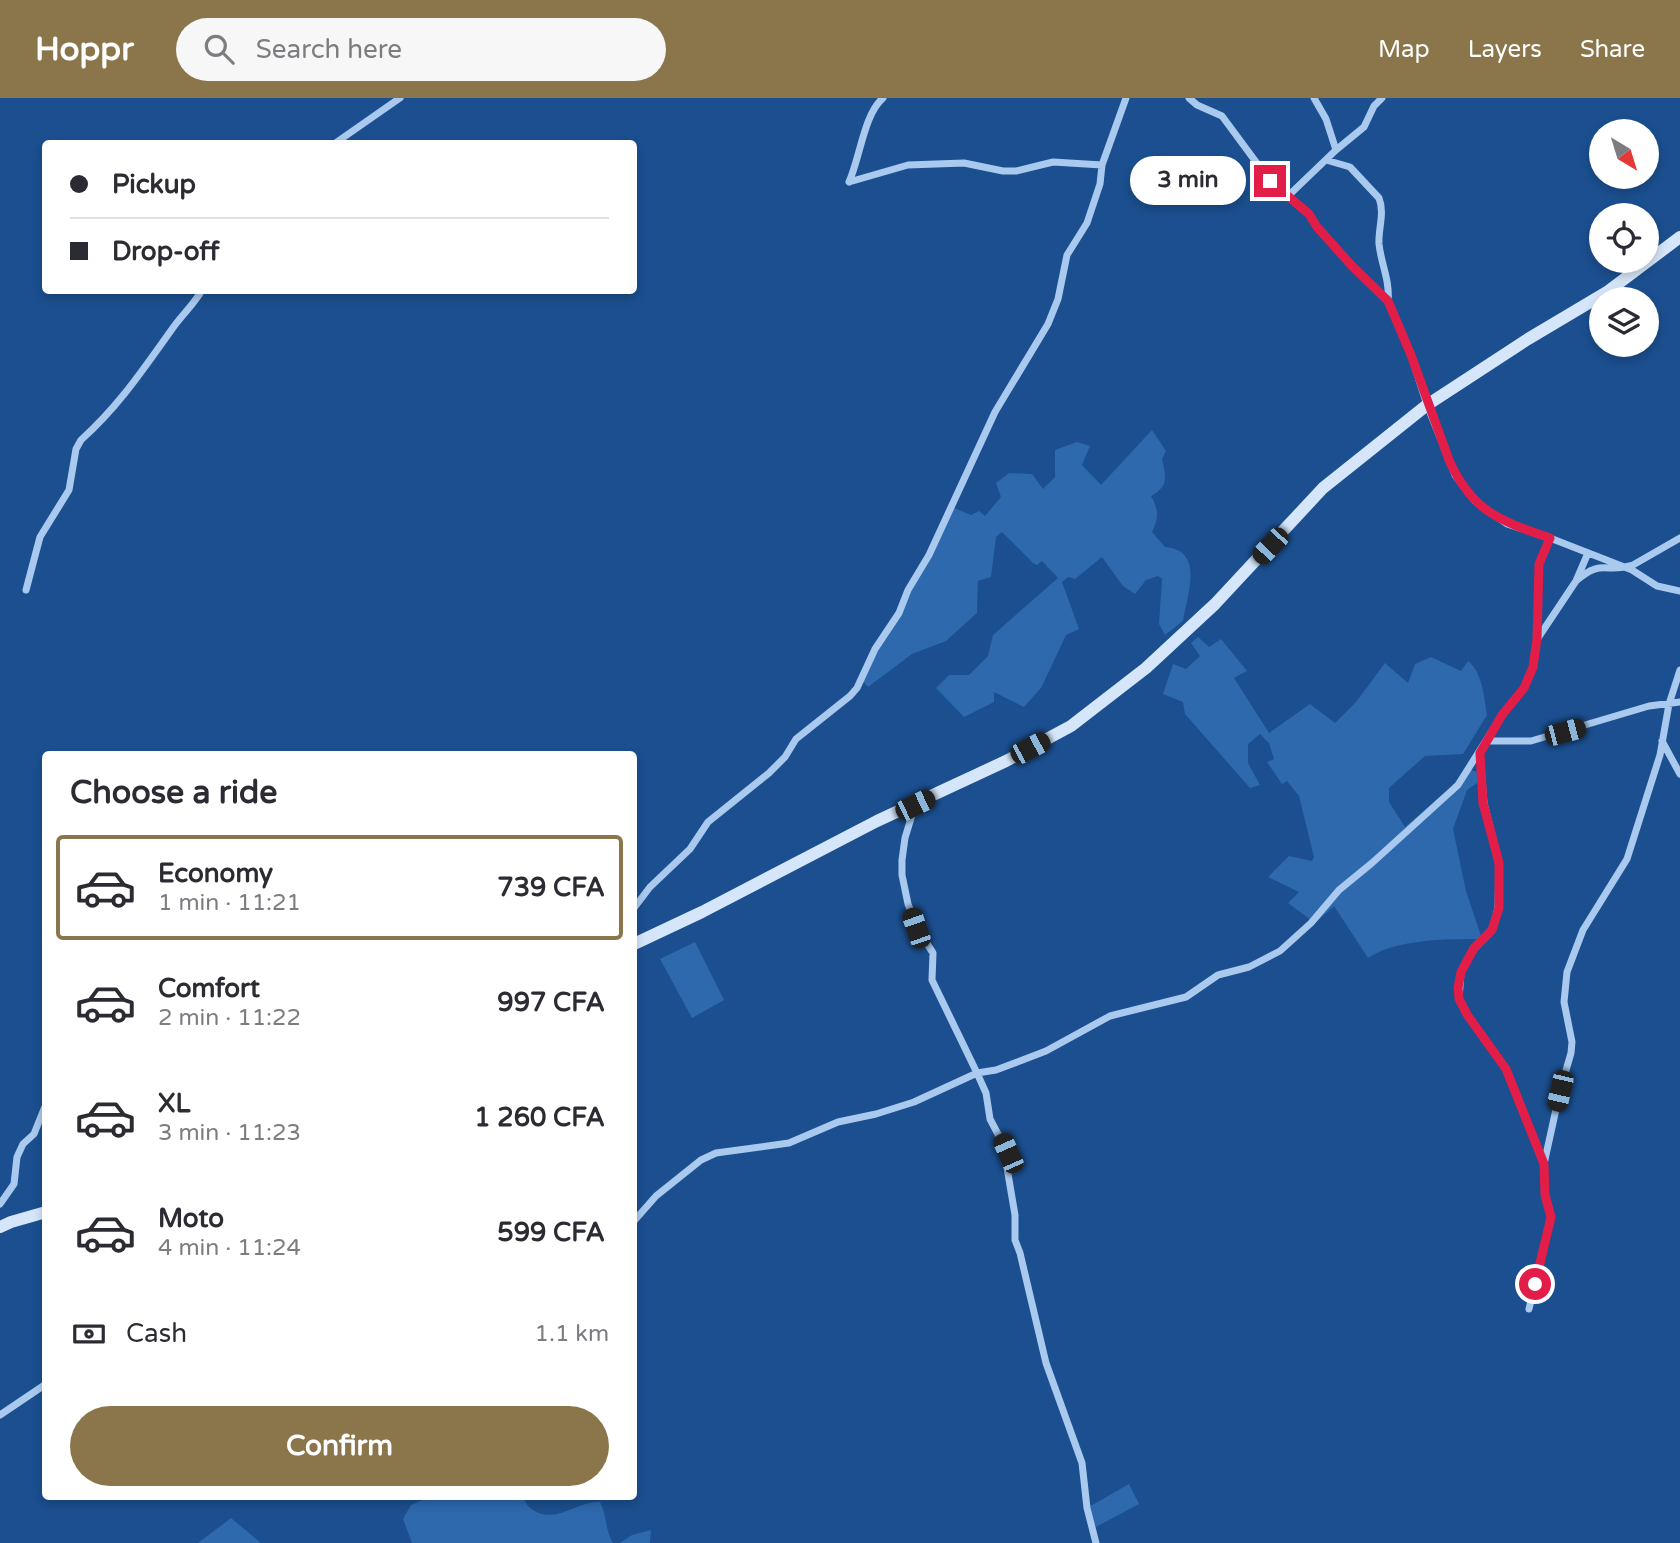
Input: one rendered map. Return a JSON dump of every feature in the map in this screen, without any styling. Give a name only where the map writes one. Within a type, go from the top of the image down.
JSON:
[{"type":"street","points":[[340,140],[400,98]]},
{"type":"street","points":[[883,98],[878,102],[870,119],[849,182],[908,165],[964,163],[1003,171],[1016,171],[1054,162],[1102,165]]},
{"type":"street","points":[[637,904],[650,887],[690,849],[708,822],[769,773],[785,757],[796,739],[857,688],[875,649],[899,613],[908,590],[942,530],[962,480],[995,412],[1048,324],[1063,279],[1067,255],[1087,223],[1100,184],[1102,165],[1126,98]]},
{"type":"street","points":[[1189,98],[1197,105],[1222,116],[1263,172],[1287,197],[1309,214],[1317,227],[1352,266],[1388,301],[1455,475],[1475,501],[1507,524],[1625,567],[1657,586],[1680,591]]},
{"type":"street","points":[[1314,98],[1326,119],[1336,150]]},
{"type":"street","points":[[1287,197],[1366,125],[1374,106],[1382,98]]},
{"type":"street","points":[[1326,160],[1350,167],[1379,198],[1379,243],[1388,281],[1388,301]]},
{"type":"street","points":[[637,943],[1071,726],[1146,668],[1215,604],[1323,488],[1427,405],[1528,339],[1607,292],[1680,237]]},
{"type":"street","points":[[26,590],[40,537],[69,490],[80,440],[133,386],[200,294]]},
{"type":"street","points":[[637,1218],[656,1196],[701,1160],[716,1153],[789,1143],[838,1122],[876,1114],[928,1096],[977,1073],[996,1070],[1046,1051],[1125,1010],[1186,997],[1218,975],[1249,967],[1280,951],[1311,923],[1339,890],[1458,785],[1502,715],[1524,688],[1533,667],[1537,639],[1539,564],[1550,538]]},
{"type":"street","points":[[1576,581],[1595,567],[1625,567],[1680,538]]},
{"type":"street","points":[[1537,639],[1576,581],[1588,553]]},
{"type":"street","points":[[1530,1309],[1551,1217],[1545,1195],[1544,1164],[1573,1042],[1564,1002],[1567,972],[1583,930],[1627,859],[1660,755],[1669,704],[1680,670]]},
{"type":"street","points":[[1486,741],[1531,741],[1649,706],[1680,702]]},
{"type":"street","points":[[1662,738],[1663,747],[1680,774]]},
{"type":"street","points":[[1480,753],[1483,803],[1499,863],[1499,908],[1492,930],[1474,948],[1461,972],[1459,999],[1506,1069],[1544,1164]]},
{"type":"street","points":[[915,805],[905,838],[902,860],[908,904],[916,928],[933,953],[932,980],[986,1093],[990,1119],[1008,1153],[1007,1168],[1015,1240],[1046,1363],[1082,1463],[1087,1508],[1096,1543]]},
{"type":"street","points":[[0,1204],[14,1184],[17,1157],[23,1144],[34,1134],[42,1114]]},
{"type":"street","points":[[0,1227],[42,1213]]},
{"type":"street","points":[[0,1415],[42,1387]]},
{"type":"shaded area","points":[[1152,430],[1166,451],[1162,459],[1165,480],[1161,489],[1151,496],[1157,514],[1152,532],[1165,547],[1177,550],[1185,556],[1189,565],[1190,587],[1183,621],[1165,635],[1159,624],[1162,579],[1158,576],[1146,580],[1135,594],[1123,586],[1102,557],[1075,579],[1068,577],[1062,582],[1079,629],[1066,635],[1041,688],[1024,707],[994,692],[994,702],[964,717],[936,688],[949,675],[969,675],[988,656],[993,635],[1058,578],[1042,561],[1037,565],[1033,563],[1002,532],[996,537],[991,577],[978,581],[977,613],[946,641],[912,654],[868,687],[860,678],[952,507],[971,515],[979,511],[985,516],[1001,497],[996,483],[1009,473],[1032,474],[1043,489],[1055,477],[1055,450],[1077,442],[1090,446],[1082,465],[1101,485]]},
{"type":"shaded area","points":[[1198,637],[1209,647],[1221,639],[1247,671],[1234,678],[1269,733],[1310,704],[1335,723],[1356,702],[1385,663],[1408,683],[1415,664],[1431,657],[1461,671],[1468,661],[1473,666],[1482,686],[1487,715],[1463,754],[1425,756],[1389,788],[1389,802],[1405,827],[1451,787],[1466,768],[1480,773],[1480,781],[1467,790],[1453,829],[1466,891],[1481,936],[1478,939],[1407,944],[1392,947],[1368,958],[1334,906],[1315,923],[1288,903],[1299,892],[1268,877],[1289,856],[1312,861],[1314,857],[1299,796],[1287,781],[1282,784],[1267,762],[1274,759],[1269,743],[1260,734],[1248,744],[1248,763],[1260,785],[1250,788],[1185,714],[1183,702],[1163,694],[1173,664],[1186,669],[1200,656],[1191,643]]},
{"type":"shaded area","points":[[695,942],[724,1000],[692,1018],[660,959]]},
{"type":"shaded area","points":[[1129,1484],[1139,1504],[1092,1529],[1087,1508]]},
{"type":"shaded area","points":[[423,1500],[526,1500],[531,1509],[550,1515],[600,1502],[613,1543],[412,1543],[403,1519],[411,1505]]},
{"type":"shaded area","points":[[231,1518],[261,1543],[198,1543]]},
{"type":"shaded area","points":[[651,1530],[650,1543],[620,1543],[632,1535]]},
{"type":"route","points":[[1270,181],[1309,214],[1317,227],[1352,266],[1388,301],[1455,475],[1475,501],[1507,524],[1550,538],[1539,564],[1537,639],[1533,667],[1524,688],[1502,715],[1480,753],[1483,803],[1499,863],[1499,908],[1489,936],[1474,948],[1461,972],[1458,988],[1459,999],[1468,1016],[1506,1069],[1544,1164],[1545,1195],[1551,1217],[1535,1284]]}]
